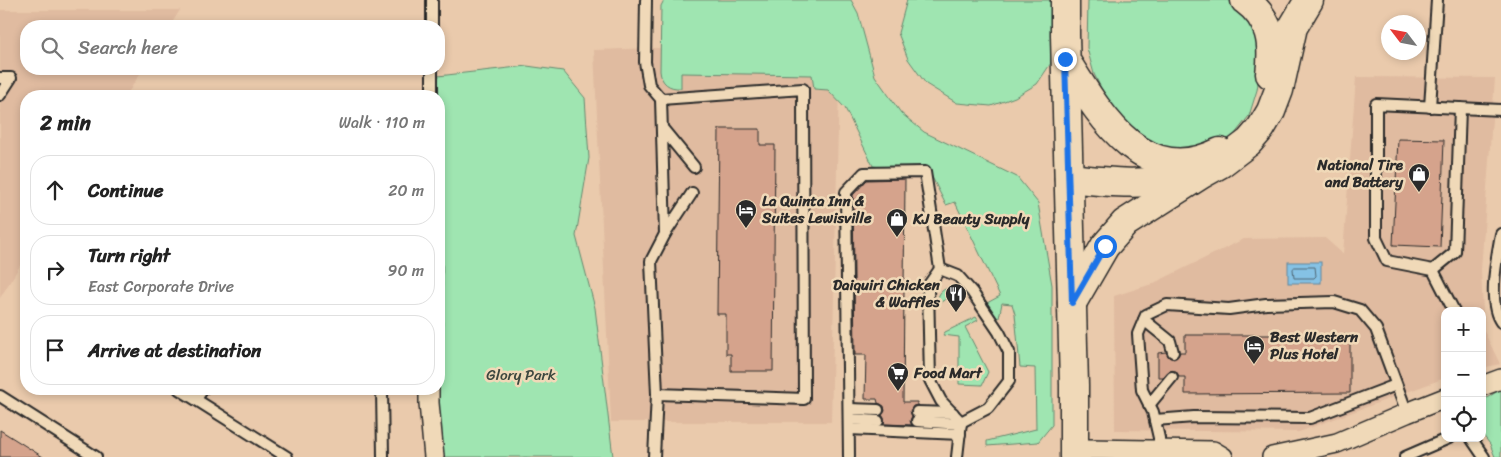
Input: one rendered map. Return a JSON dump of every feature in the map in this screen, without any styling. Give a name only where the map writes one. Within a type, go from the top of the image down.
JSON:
[{"type":"main road","points":[[1065,0],[1076,457]]},
{"type":"main road","points":[[1065,47],[1090,100],[1110,126],[1135,149],[1151,157],[1177,163],[1198,161],[1219,153],[1237,139],[1261,106],[1268,83],[1272,55],[1270,38],[1266,24],[1258,12],[1245,0]]},
{"type":"main road","points":[[1072,303],[1105,246],[1115,233],[1125,224],[1237,152],[1261,128],[1271,111],[1279,90],[1293,27],[1309,0]]},
{"type":"main road","points":[[1069,178],[1119,184],[1143,184],[1167,182],[1202,174]]},
{"type":"street","points":[[429,395],[434,457]]},
{"type":"street","points":[[1272,457],[1305,454],[1337,443],[1441,400]]},
{"type":"street","points":[[1076,457],[1087,449],[1213,451],[1223,457]]},
{"type":"lane","points":[[432,0],[432,20]]},
{"type":"lane","points":[[646,0],[645,62],[649,85],[661,99],[665,234]]},
{"type":"lane","points":[[1430,107],[1437,0]]},
{"type":"lane","points":[[432,75],[432,90]]},
{"type":"lane","points":[[0,78],[11,78],[0,95]]},
{"type":"lane","points":[[656,394],[804,399],[803,89],[661,99]]},
{"type":"lane","points":[[1433,270],[1387,261],[1376,238],[1376,104],[1501,110]]},
{"type":"lane","points":[[1433,270],[1455,252],[1460,108]]},
{"type":"lane","points":[[662,128],[694,167]]},
{"type":"lane","points":[[849,457],[846,192],[864,173],[925,172],[940,269],[928,286],[930,380],[942,401],[961,426],[957,457]]},
{"type":"lane","points":[[654,457],[656,394],[652,261],[665,234],[692,193]]},
{"type":"lane","points":[[1501,234],[1494,277],[1496,315],[1501,322]]},
{"type":"lane","points":[[849,419],[961,426],[988,408],[1009,380],[1010,352],[999,332],[972,292],[958,276],[940,269]]},
{"type":"lane","points":[[1433,270],[1452,307]]},
{"type":"lane","points":[[1159,450],[1159,438],[1155,420],[1142,390],[1138,334],[1146,315],[1167,305],[1229,309],[1266,304],[1334,302],[1360,310],[1376,329],[1407,413]]},
{"type":"lane","points":[[1144,320],[1170,341],[1173,352]]},
{"type":"lane","points":[[1149,405],[1172,377]]},
{"type":"lane","points":[[1155,420],[1194,417],[1310,418],[1396,385]]},
{"type":"lane","points":[[189,395],[287,457]]},
{"type":"lane","points":[[196,399],[199,395]]},
{"type":"lane","points":[[382,395],[383,457]]},
{"type":"lane","points":[[0,396],[96,457]]},
{"type":"lane","points":[[953,413],[917,417],[961,426]]},
{"type":"lane","points":[[849,419],[878,415]]},
{"type":"lane","points":[[1404,457],[1441,441]]},
{"type":"lane","points":[[1474,442],[1484,457]]},
{"type":"shaded area","points":[[0,10],[180,10],[174,20],[20,20],[20,75],[139,75],[130,90],[20,90],[20,266],[0,298]]},
{"type":"shaded area","points":[[840,42],[831,422],[611,422],[594,50]]},
{"type":"shaded area","points":[[1356,77],[1495,78],[1481,270],[1483,307],[1441,307],[1441,379],[1299,432],[1115,430],[1114,296],[1152,284],[1244,239],[1325,238],[1343,254]]},
{"type":"shaded area","points":[[1486,335],[1500,364],[1486,367]]},
{"type":"green space","points":[[664,0],[851,0],[858,13],[875,76],[901,113],[924,132],[1017,177],[1038,203],[1052,285],[1052,425],[1038,442],[987,446],[987,441],[1036,429],[1035,368],[1020,367],[1015,314],[1012,304],[1002,303],[999,318],[994,318],[987,303],[1000,296],[955,202],[946,205],[930,173],[873,166],[845,108],[828,90],[814,89],[812,75],[681,73],[681,88],[666,84],[662,79],[660,71],[661,6]]},
{"type":"green space","points":[[907,0],[1057,0],[1055,57],[1037,84],[1015,97],[991,106],[957,103],[926,84],[908,59],[898,33]]},
{"type":"green space","points":[[1088,0],[1234,0],[1254,21],[1261,64],[1257,90],[1249,116],[1234,135],[1218,149],[1189,156],[1136,137],[1112,110],[1094,74],[1087,48]]},
{"type":"green space","name":"Glory Park","points":[[527,66],[563,71],[585,98],[589,158],[576,236],[595,308],[613,457],[444,457],[437,412],[438,395],[445,395],[445,90],[439,90],[438,76]]},
{"type":"green space","points":[[953,287],[961,291],[937,304],[941,292]]},
{"type":"green space","points":[[976,317],[978,320],[965,327],[988,372],[982,385],[959,384],[959,337],[943,335],[945,332]]},
{"type":"green space","points":[[1501,389],[1501,457],[1495,457],[1486,439],[1486,398]]},
{"type":"water","points":[[1288,262],[1321,262],[1321,283],[1288,283]]},
{"type":"building","name":"La Quinta Inn & Suites Lewisville","points":[[719,129],[760,129],[760,145],[775,145],[773,371],[731,371],[731,354],[726,354],[726,314],[717,314]]},
{"type":"building","name":"National Tire and Battery","points":[[1398,139],[1444,140],[1440,247],[1393,245]]},
{"type":"building","points":[[905,179],[903,402],[917,402],[917,405],[913,406],[910,411],[912,425],[884,424],[882,415],[885,411],[884,406],[878,403],[877,399],[865,399],[866,355],[855,355],[853,195],[867,180]]},
{"type":"building","name":"Best Western Plus Hotel","points":[[1185,335],[1350,335],[1350,393],[1185,394],[1185,377],[1179,377],[1176,371],[1170,370],[1163,377],[1158,377],[1158,353],[1166,352],[1169,357],[1174,359],[1180,352],[1185,352]]},
{"type":"building","points":[[0,430],[43,457],[0,457]]},
{"type":"place","name":"National Tire and Battery","points":[[1419,193]]},
{"type":"place","name":"La Quinta Inn & Suites Lewisville","points":[[746,229]]},
{"type":"place","name":"KJ Beauty Supply","points":[[897,238]]},
{"type":"place","name":"Daiquiri Chicken & Waffles","points":[[956,313]]},
{"type":"place","name":"Best Western Plus Hotel","points":[[1254,365]]},
{"type":"place","name":"Food Mart","points":[[898,392]]},
{"type":"route","points":[[1065,59],[1072,303],[1105,246]]}]
